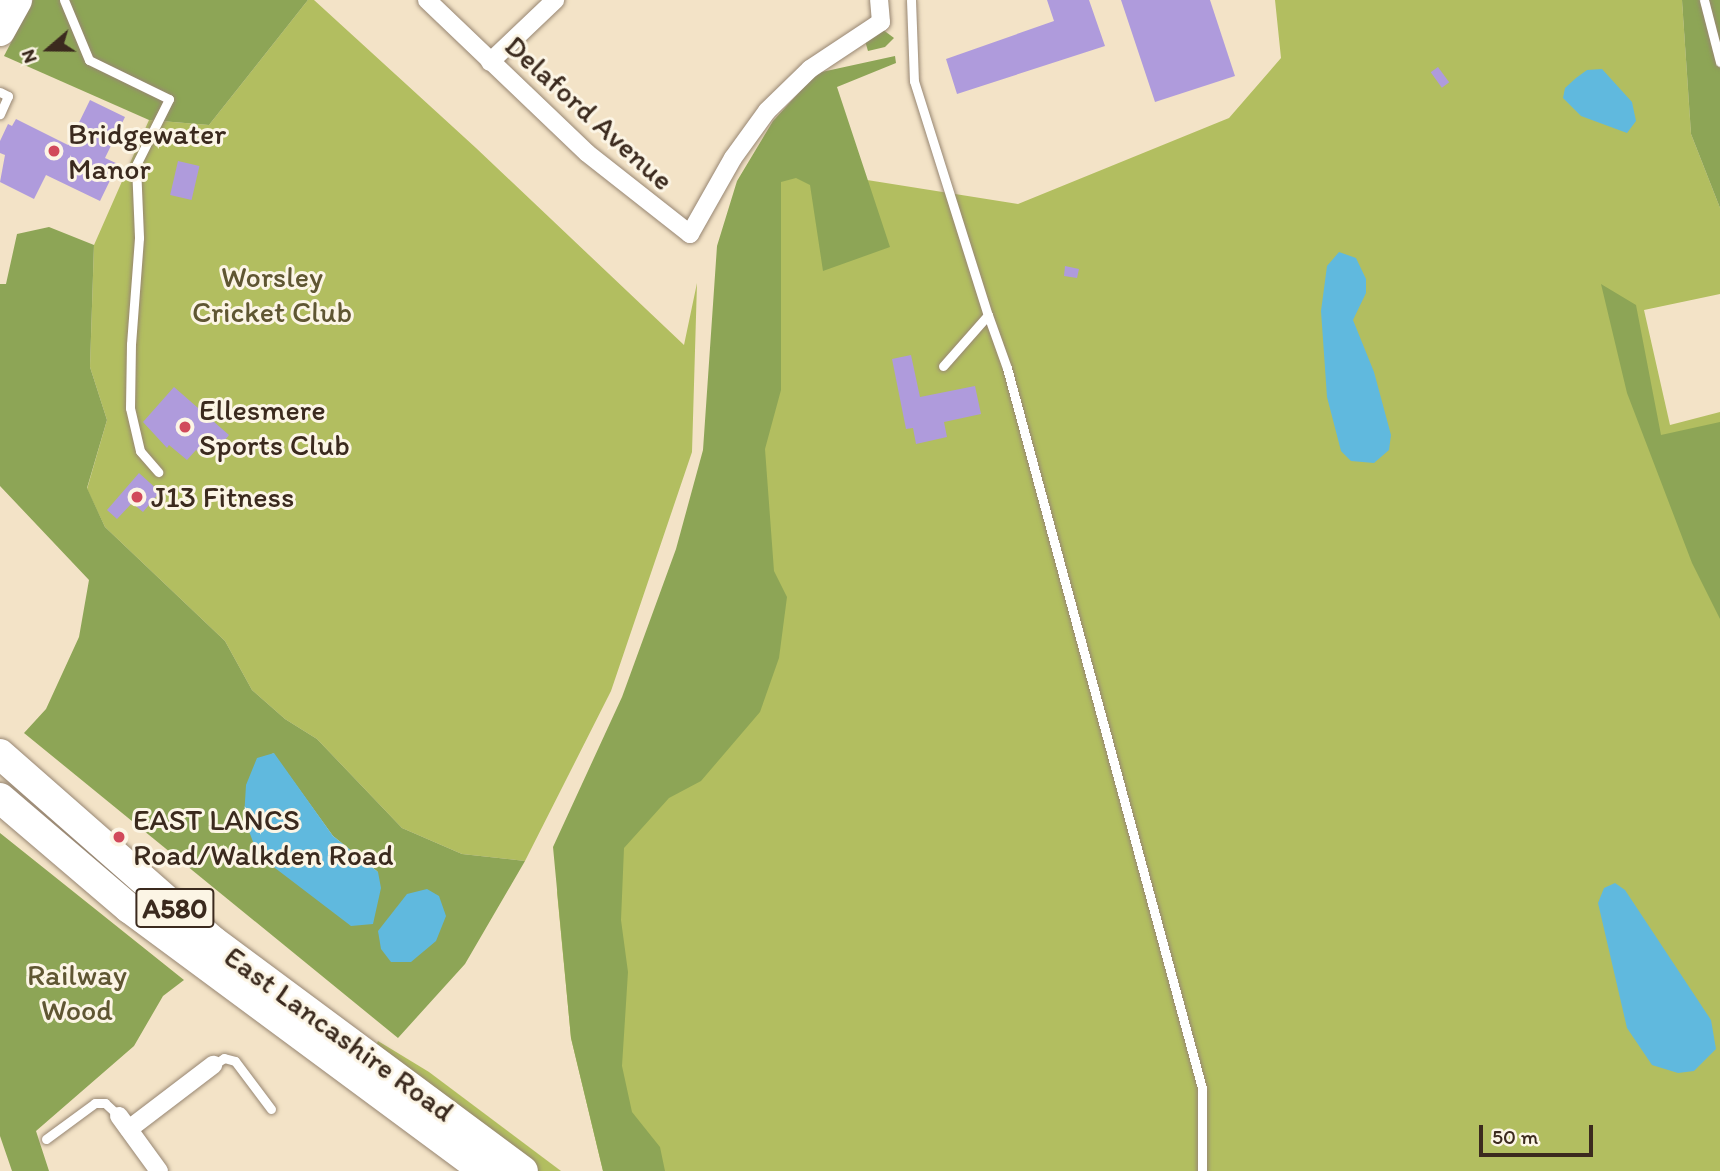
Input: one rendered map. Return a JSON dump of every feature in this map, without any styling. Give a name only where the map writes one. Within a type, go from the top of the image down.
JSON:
[{"type":"highway","points":[[0,31],[17,0]]},
{"type":"highway","name":"East Lancashire Road","points":[[0,754],[213,941],[523,1171]]},
{"type":"highway","points":[[0,778],[68,840],[92,876]]},
{"type":"highway","name":"East Lancashire Road","points":[[0,798],[92,876],[484,1171]]},
{"type":"street","name":"Delaford Avenue","points":[[427,0],[587,153],[686,234],[696,230],[733,158],[767,111],[810,69],[881,22],[879,0]]},
{"type":"street","points":[[490,62],[555,0]]},
{"type":"street","points":[[159,1171],[124,1122],[212,1065]]},
{"type":"lane","points":[[64,0],[89,60],[169,99],[136,165],[139,238],[130,408],[140,451],[158,472]]},
{"type":"lane","points":[[911,0],[914,81],[1007,368],[1200,1078],[1205,1114],[1202,1171]]},
{"type":"lane","points":[[1704,0],[1720,62]]},
{"type":"lane","points":[[0,92],[8,96],[0,114]]},
{"type":"lane","points":[[943,366],[988,315]]},
{"type":"lane","points":[[212,1065],[224,1058],[235,1061],[271,1110]]},
{"type":"lane","points":[[46,1139],[94,1102],[105,1103],[124,1122]]},
{"type":"green space","points":[[33,0],[308,0],[209,125],[149,120],[4,56]]},
{"type":"green space","name":"Worsley Cricket Club","points":[[308,0],[314,0],[476,148],[684,345],[697,283],[692,452],[611,691],[525,861],[462,854],[402,828],[317,739],[285,719],[252,690],[225,641],[105,527],[87,489],[107,420],[90,367],[94,245],[149,120],[209,125]]},
{"type":"green space","points":[[1275,0],[1682,0],[1691,134],[1720,208],[1720,294],[1644,310],[1670,425],[1720,412],[1720,1171],[603,1171],[571,1038],[557,892],[676,625],[779,166],[1018,204],[1229,118],[1281,58]]},
{"type":"green space","points":[[1682,0],[1720,0],[1720,208],[1691,134]]},
{"type":"green space","points":[[882,29],[894,38],[885,47],[868,51],[865,41]]},
{"type":"green space","points":[[895,56],[896,63],[837,87],[890,247],[823,271],[810,185],[796,178],[781,182],[781,390],[765,449],[774,571],[787,597],[779,658],[760,712],[701,781],[669,798],[624,848],[621,920],[628,972],[622,1066],[632,1112],[660,1147],[665,1171],[603,1171],[571,1038],[553,847],[622,697],[676,549],[703,450],[717,246],[737,181],[773,121],[817,73]]},
{"type":"green space","points":[[49,227],[94,245],[90,367],[107,420],[87,488],[105,527],[225,641],[252,690],[285,719],[317,739],[402,828],[462,854],[525,861],[465,964],[398,1038],[24,733],[46,709],[79,637],[89,580],[0,486],[0,284],[6,284],[17,234]],"holes":[[[273,753],[333,836],[378,872],[244,818]]]},
{"type":"green space","points":[[1601,284],[1636,305],[1661,435],[1720,422],[1720,619],[1692,563],[1627,393]]},
{"type":"green space","name":"Railway Wood","points":[[0,833],[184,980],[163,996],[134,1046],[36,1131],[49,1171],[12,1171],[0,1136]]},
{"type":"green space","points":[[378,1041],[429,1072],[561,1171],[538,1171],[376,1045]]},
{"type":"water","points":[[1602,69],[1632,102],[1636,121],[1627,133],[1581,116],[1563,98],[1565,88],[1576,78],[1587,70]]},
{"type":"water","points":[[1339,252],[1356,258],[1366,279],[1366,293],[1353,320],[1374,372],[1391,435],[1389,450],[1374,463],[1351,461],[1341,451],[1327,397],[1321,311],[1327,266]]},
{"type":"water","points":[[274,753],[333,836],[378,872],[381,888],[373,924],[351,926],[258,855],[244,818],[246,785],[257,758]]},
{"type":"water","points":[[1615,883],[1625,890],[1711,1020],[1716,1049],[1694,1071],[1678,1073],[1652,1065],[1627,1028],[1598,903],[1604,888]]},
{"type":"water","points":[[427,889],[439,896],[446,916],[436,941],[411,962],[391,962],[381,949],[378,931],[407,894]]},
{"type":"building","points":[[1047,0],[1089,0],[1105,46],[957,94],[946,59],[1054,21]]},
{"type":"building","points":[[1121,0],[1210,0],[1235,76],[1155,102]]},
{"type":"building","points":[[1438,67],[1449,82],[1442,88],[1431,72]]},
{"type":"building","name":"Bridgewater Manor","points":[[90,100],[125,117],[105,158],[118,164],[100,201],[46,175],[34,199],[0,182],[5,155],[0,153],[0,141],[8,124],[12,126],[16,119],[68,145]]},
{"type":"building","points":[[178,161],[199,166],[192,200],[170,195]]},
{"type":"building","points":[[1065,266],[1079,269],[1077,278],[1064,276]]},
{"type":"building","points":[[911,355],[920,397],[975,386],[981,414],[944,422],[947,437],[916,444],[913,428],[906,429],[892,359]]},
{"type":"building","name":"Ellesmere Sports Club","points":[[174,387],[229,435],[215,452],[211,449],[204,457],[196,450],[187,460],[169,445],[167,448],[143,422]]},
{"type":"building","name":"J13 Fitness","points":[[139,473],[160,492],[143,512],[132,503],[117,519],[107,510]]},
{"type":"place","name":"Bridgewater Manor","points":[[54,151]]},
{"type":"place","name":"Ellesmere Sports Club","points":[[185,427]]},
{"type":"place","name":"J13 Fitness","points":[[137,497]]},
{"type":"place","name":"EAST LANCS Road/Walkden Road","points":[[119,837]]}]
